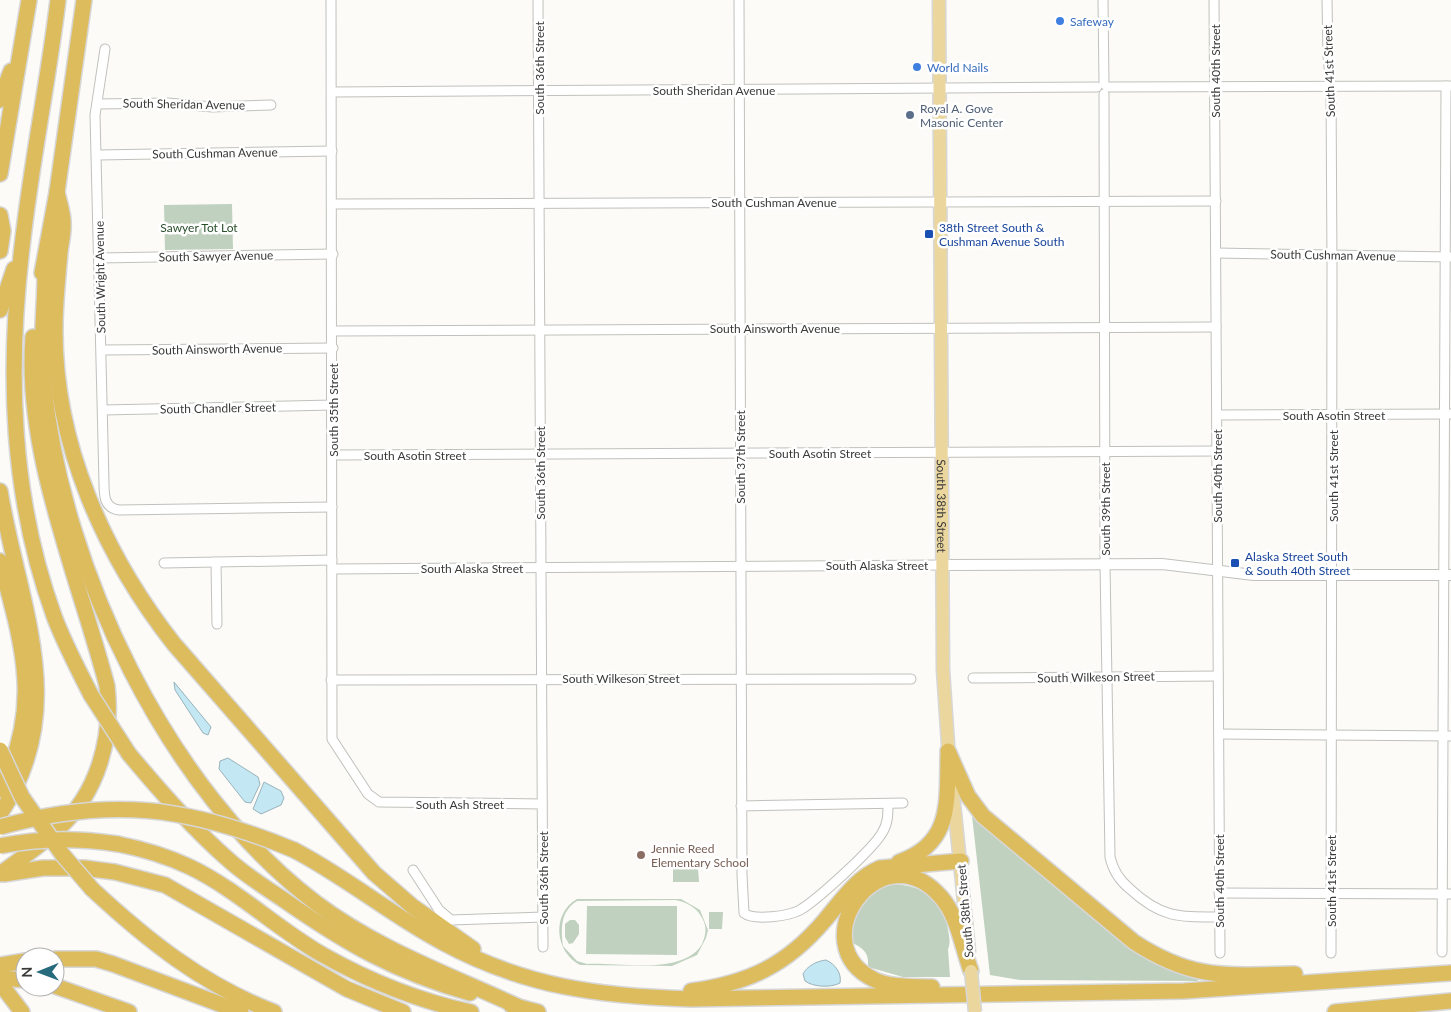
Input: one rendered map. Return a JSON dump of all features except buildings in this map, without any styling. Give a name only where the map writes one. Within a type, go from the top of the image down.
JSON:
[{"type":"highway","points":[[0,174],[29,0]]},
{"type":"highway","points":[[58,0],[22,246],[15,314],[13,379],[19,478],[32,541],[54,617],[91,695],[129,754],[172,805],[232,863],[323,928],[367,954],[399,969],[439,984],[538,1012]]},
{"type":"highway","points":[[84,0],[45,263],[42,354],[43,385],[48,421],[62,483],[78,537],[107,619],[151,705],[183,759],[247,842],[316,903],[346,923],[393,951],[519,1007]]},
{"type":"highway","points":[[0,100],[24,33]]},
{"type":"highway","points":[[57,192],[63,222],[55,329],[57,363],[67,427],[84,488],[103,532],[126,576],[153,618],[174,644],[374,872],[429,919],[520,976]]},
{"type":"highway","points":[[0,215],[3,231],[0,251]]},
{"type":"highway","points":[[0,310],[22,246]]},
{"type":"highway","points":[[0,875],[58,829],[88,791],[103,753],[109,706],[107,686],[50,487],[38,429],[31,364],[37,286],[45,263]]},
{"type":"highway","points":[[0,491],[34,647],[37,680],[30,745],[18,781],[0,814]]},
{"type":"highway","points":[[0,561],[23,646],[25,681],[22,733],[13,763],[0,790]]},
{"type":"highway","points":[[0,750],[22,797],[62,854],[92,889],[154,944],[186,967],[237,997],[274,1012]]},
{"type":"highway","points":[[650,998],[719,987],[762,973],[806,940],[858,881],[880,868],[914,856],[930,845],[936,838],[944,814],[947,796],[948,751]]},
{"type":"highway","points":[[948,751],[973,805],[996,829],[1134,942],[1169,963],[1200,973],[1215,974],[1450,973]]},
{"type":"highway","points":[[0,828],[51,815],[80,811],[151,811],[222,823],[294,850],[325,866],[440,941],[520,976],[554,986],[595,993],[650,998],[690,999],[1080,994],[1184,991],[1450,973]]},
{"type":"highway","points":[[0,846],[35,840],[70,838],[143,849],[190,868],[212,880],[306,945],[354,971],[414,996],[471,1012]]},
{"type":"highway","points":[[880,868],[961,861]]},
{"type":"highway","points":[[0,875],[43,868],[84,868],[115,872],[165,885],[347,989],[403,1012]]},
{"type":"highway","points":[[971,971],[951,913],[930,886],[908,878],[891,878],[869,886],[856,898],[846,920],[846,943],[854,963],[876,981],[894,985],[1080,994]]},
{"type":"highway","points":[[65,958],[96,959],[114,964],[241,1012]]},
{"type":"highway","points":[[0,965],[15,963]]},
{"type":"highway","points":[[0,978],[15,979]]},
{"type":"highway","points":[[0,983],[22,1012]]},
{"type":"highway","points":[[65,990],[129,1012]]},
{"type":"highway","points":[[1335,1012],[1451,1001]]},
{"type":"main road","name":"South 38th Street","points":[[939,0],[944,702],[975,1012]]},
{"type":"street","name":"South 35th Street","points":[[331,0],[333,405],[330,729],[333,742],[368,794],[379,802]]},
{"type":"street","name":"South 36th Street","points":[[538,0],[543,947]]},
{"type":"street","name":"South 37th Street","points":[[739,0],[740,566],[744,914],[755,917],[784,915],[807,906],[880,837],[887,820],[888,804]]},
{"type":"street","name":"South 39th Street","points":[[1103,0],[1104,452],[1109,842],[1112,864],[1116,874],[1152,907],[1161,912],[1176,915],[1220,916]]},
{"type":"street","name":"South 40th Street","points":[[1214,0],[1220,952]]},
{"type":"street","name":"South 41st Street","points":[[1327,0],[1328,56],[1331,87],[1333,415],[1330,953]]},
{"type":"street","name":"South Wright Avenue","points":[[105,49],[95,115],[98,155],[104,489],[109,506],[119,510],[332,507]]},
{"type":"street","name":"South Sheridan Avenue","points":[[332,92],[1448,86]]},
{"type":"street","points":[[1442,952],[1446,894],[1448,86]]},
{"type":"street","name":"South Sheridan Avenue","points":[[97,104],[168,103],[212,107],[270,105]]},
{"type":"street","name":"South Cushman Avenue","points":[[98,155],[332,151]]},
{"type":"street","name":"South Cushman Avenue","points":[[332,204],[1216,201]]},
{"type":"street","name":"South Cushman Avenue","points":[[1216,253],[1448,257]]},
{"type":"street","name":"South Sawyer Avenue","points":[[100,258],[332,254]]},
{"type":"street","name":"South Ainsworth Avenue","points":[[333,332],[540,329],[1216,327]]},
{"type":"street","name":"South Ainsworth Avenue","points":[[102,350],[333,348]]},
{"type":"street","name":"South Chandler Street","points":[[103,410],[333,405]]},
{"type":"street","name":"South Asotin Street","points":[[1217,415],[1447,414]]},
{"type":"street","name":"South Asotin Street","points":[[332,455],[1217,451]]},
{"type":"street","points":[[216,562],[217,624]]},
{"type":"street","name":"South Alaska Street","points":[[164,563],[216,562],[541,568],[1170,564],[1218,572],[1254,575],[1447,575]]},
{"type":"street","name":"South Wilkeson Street","points":[[973,678],[1218,676]]},
{"type":"street","name":"South Wilkeson Street","points":[[331,680],[541,678],[911,679]]},
{"type":"street","points":[[1218,734],[1447,736]]},
{"type":"street","name":"South Ash Street","points":[[379,802],[542,804]]},
{"type":"street","points":[[742,806],[904,803]]},
{"type":"street","points":[[413,870],[439,910],[451,920],[543,917]]},
{"type":"street","points":[[1219,893],[1446,894]]},
{"type":"green space","name":"Sawyer Tot Lot","points":[[232,204],[233,249],[165,250],[164,205]]},
{"type":"green space","points":[[971,807],[988,830],[1131,949],[1185,975],[1202,978],[1197,981],[1020,980],[990,975]]},
{"type":"green space","points":[[698,868],[699,882],[673,882],[673,869]]},
{"type":"green space","points":[[889,884],[920,890],[935,901],[941,909],[946,919],[949,937],[950,977],[903,977],[868,967],[868,958],[865,952],[853,943],[854,917],[863,899]]},
{"type":"green space","points":[[577,899],[681,899],[700,910],[708,930],[706,938],[697,955],[672,966],[580,965],[565,951],[561,942],[559,933],[563,914],[569,906]],"holes":[[[577,901],[680,901],[689,904],[699,913],[705,925],[705,936],[702,944],[693,954],[681,960],[666,964],[649,965],[587,964],[577,961],[563,946],[563,921],[567,910]]]},
{"type":"green space","points":[[587,906],[677,906],[677,955],[586,954]]},
{"type":"green space","points":[[709,912],[723,912],[722,929],[709,929]]},
{"type":"green space","points":[[570,920],[575,920],[579,925],[579,934],[573,943],[569,944],[565,937],[565,924]]},
{"type":"water","points":[[174,682],[211,727],[208,735],[203,733],[175,690]]},
{"type":"water","points":[[228,758],[258,777],[260,784],[251,803],[245,802],[219,769],[220,761]]},
{"type":"water","points":[[264,782],[281,791],[284,798],[281,805],[261,814],[253,809]]},
{"type":"water","points":[[826,960],[837,969],[840,983],[832,986],[822,986],[813,985],[805,981],[803,974],[810,966]]},
{"type":"place","name":"Safeway","points":[[1060,21]]},
{"type":"place","name":"World Nails","points":[[917,67]]},
{"type":"place","name":"Royal A. Gove Masonic Center","points":[[910,115]]},
{"type":"place","name":"38th Street South & Cushman Avenue South","points":[[929,234]]},
{"type":"place","name":"Alaska Street South & South 40th Street","points":[[1235,563]]},
{"type":"place","name":"Jennie Reed Elementary School","points":[[641,855]]}]
